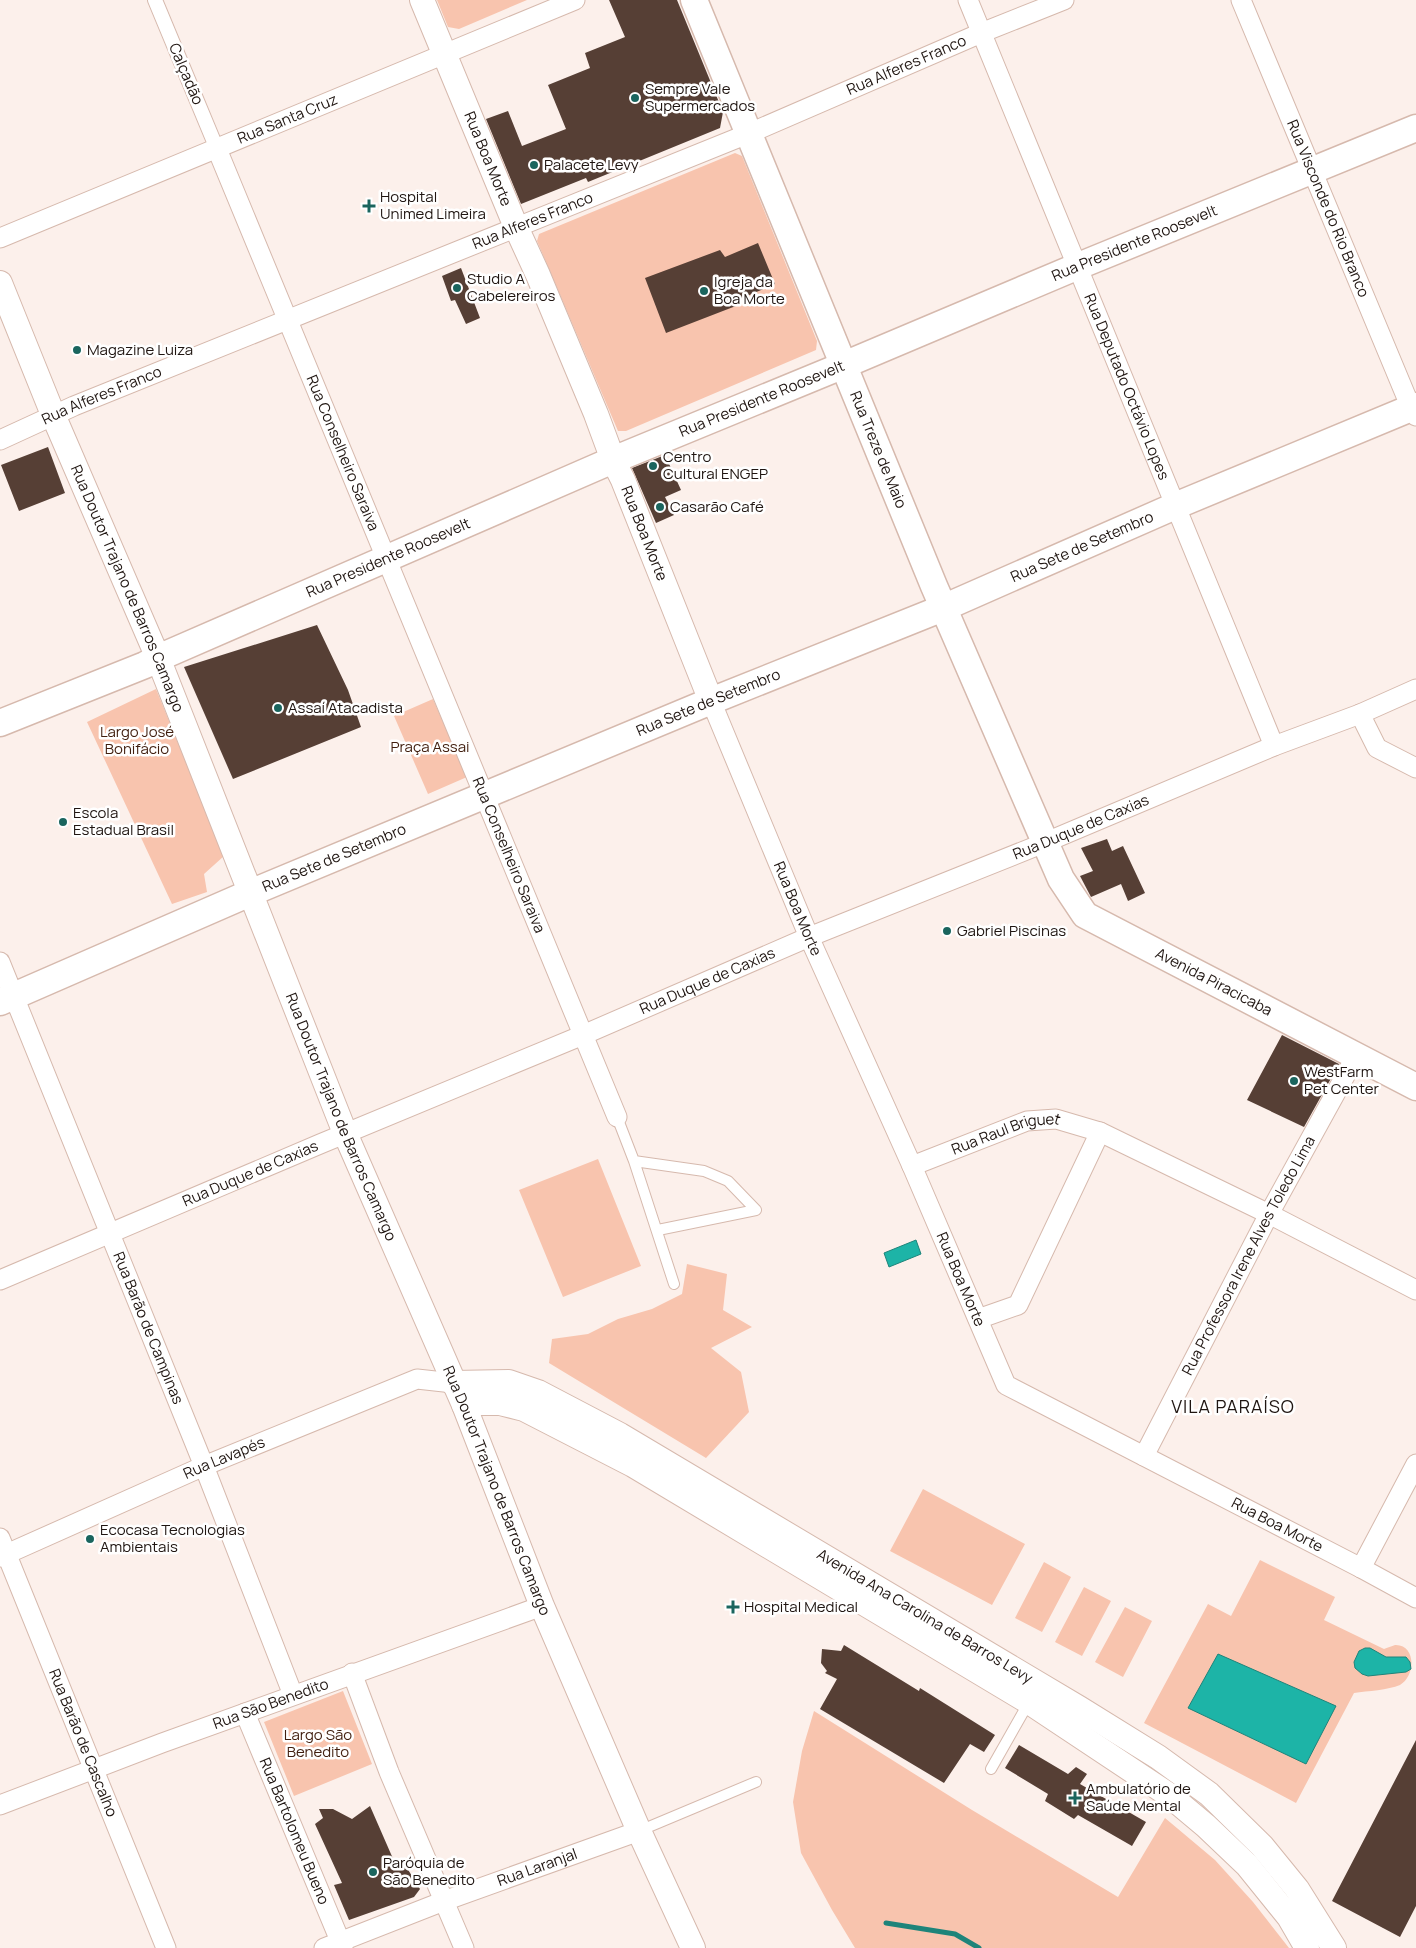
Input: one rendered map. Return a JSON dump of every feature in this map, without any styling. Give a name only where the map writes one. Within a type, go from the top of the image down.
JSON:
[{"type":"main road","name":"Rua Treze de Maio","points":[[694,0],[943,608],[1044,843]]},
{"type":"main road","name":"Rua Presidente Roosevelt","points":[[0,723],[145,665],[613,460],[844,365],[1076,266],[1416,128]]},
{"type":"main road","name":"Rua Sete de Setembro","points":[[6,998],[250,893],[712,701],[943,608],[1174,506],[1414,410]]},
{"type":"main road","name":"Avenida Piracicaba","points":[[1044,843],[1061,879],[1085,915],[1416,1087]]},
{"type":"street","name":"Calçadão","points":[[155,0],[217,149]]},
{"type":"street","name":"Rua Boa Morte","points":[[422,0],[596,414],[613,460],[623,480],[808,937],[912,1166],[1006,1385],[1416,1598]]},
{"type":"street","name":"Rua Santa Cruz","points":[[0,238],[575,0]]},
{"type":"street","name":"Rua Deputado Octávio Lopes","points":[[968,0],[1274,746]]},
{"type":"street","name":"Rua Alferes Franco","points":[[0,440],[54,417],[74,406],[750,133],[981,33],[1064,0]]},
{"type":"street","name":"Rua Visconde do Rio Branco","points":[[1241,0],[1414,410]]},
{"type":"street","name":"Rua Conselheiro Saraiva","points":[[217,149],[617,1117]]},
{"type":"street","name":"Rua Doutor Trajano de Barros Camargo","points":[[0,283],[54,417],[158,658],[345,1133],[464,1405],[542,1606],[639,1831],[693,1948]]},
{"type":"street","name":"Rua Duque de Caxias","points":[[0,1280],[345,1133],[583,1035],[808,937],[1044,843],[1274,746],[1360,714],[1416,689]]},
{"type":"street","points":[[1360,714],[1377,748],[1416,768]]},
{"type":"street","name":"Rua Barão de Campinas","points":[[0,962],[6,998],[110,1234],[204,1466],[293,1695]]},
{"type":"street","name":"Rua Professora Irene Alves Toledo Lima","points":[[1144,1456],[1269,1214],[1356,1056]]},
{"type":"street","name":"Rua Raul Briguet","points":[[912,1166],[1027,1121],[1056,1118],[1100,1132],[1269,1214],[1416,1290]]},
{"type":"street","points":[[978,1319],[1018,1305],[1100,1132]]},
{"type":"street","name":"Rua Lavapés","points":[[2,1550],[417,1379],[453,1383]]},
{"type":"street","name":"Avenida Ana Carolina de Barros Levy","points":[[453,1383],[509,1382],[538,1392],[620,1435],[1158,1757],[1209,1794],[1262,1846],[1297,1889],[1334,1948]]},
{"type":"street","name":"Avenida Ana Carolina de Barros Levy","points":[[464,1405],[500,1403],[524,1409],[633,1466],[1029,1702],[1169,1795],[1206,1826],[1247,1865],[1289,1917],[1308,1948]]},
{"type":"street","points":[[1361,1568],[1416,1464]]},
{"type":"street","name":"Rua Barão de Cascalho","points":[[2,1550],[166,1948]]},
{"type":"street","name":"Rua São Benedito","points":[[0,1805],[245,1712],[542,1606]]},
{"type":"street","points":[[352,1673],[389,1772],[464,1948]]},
{"type":"street","name":"Rua Bartolomeu Bueno","points":[[245,1712],[336,1946]]},
{"type":"street","name":"Rua Laranjal","points":[[336,1946],[444,1901],[639,1831]]},
{"type":"lane","points":[[617,1117],[658,1230],[674,1284]]},
{"type":"lane","points":[[634,1161],[704,1171],[728,1181],[756,1210],[658,1230]]},
{"type":"lane","points":[[991,1769],[1029,1702]]},
{"type":"lane","points":[[639,1831],[756,1782]]},
{"type":"green space","points":[[437,0],[527,0],[459,29],[448,27]]},
{"type":"green space","points":[[735,153],[742,156],[817,341],[816,350],[626,431],[618,431],[537,241],[539,234]]},
{"type":"green space","name":"Largo José Bonifácio","points":[[156,689],[224,856],[204,874],[207,892],[172,904],[87,722]]},
{"type":"green space","name":"Praça Assai","points":[[433,699],[467,777],[428,794],[394,716]]},
{"type":"green space","points":[[598,1159],[641,1266],[563,1297],[519,1190]]},
{"type":"green space","points":[[687,1264],[727,1274],[723,1310],[752,1327],[711,1348],[741,1372],[749,1412],[706,1458],[549,1363],[552,1339],[588,1334],[618,1319],[652,1309],[682,1294]]},
{"type":"green space","points":[[923,1489],[1025,1544],[992,1605],[890,1551]]},
{"type":"green space","points":[[1260,1560],[1335,1597],[1324,1620],[1384,1649],[1395,1645],[1402,1646],[1410,1655],[1411,1661],[1409,1675],[1400,1685],[1354,1693],[1296,1803],[1144,1723],[1208,1604],[1231,1616]]},
{"type":"green space","points":[[1044,1562],[1071,1577],[1042,1632],[1015,1618]]},
{"type":"green space","points":[[1084,1587],[1111,1601],[1082,1656],[1055,1642]]},
{"type":"green space","points":[[1125,1607],[1152,1621],[1123,1677],[1095,1662]]},
{"type":"green space","name":"Largo São Benedito","points":[[343,1691],[372,1764],[294,1796],[264,1722]]},
{"type":"green space","points":[[814,1711],[972,1810],[1118,1897],[1165,1818],[1215,1860],[1253,1902],[1289,1948],[855,1948],[801,1853],[793,1802],[802,1751]]},
{"type":"water","points":[[916,1240],[921,1254],[889,1267],[884,1253]]},
{"type":"water","points":[[1370,1648],[1386,1657],[1406,1657],[1410,1662],[1411,1669],[1406,1672],[1368,1676],[1362,1674],[1355,1668],[1354,1662],[1359,1651]]},
{"type":"water","points":[[1218,1654],[1336,1706],[1306,1764],[1188,1708]]},
{"type":"building","name":"Sempre Vale Supermercados","points":[[609,0],[677,0],[723,112],[720,128],[588,182],[586,178],[521,204],[486,119],[508,111],[522,146],[566,129],[548,85],[590,68],[585,53],[625,37]]},
{"type":"building","name":"Igreja da Boa Morte","points":[[758,243],[775,284],[740,299],[741,304],[666,333],[645,278],[720,250],[725,257]]},
{"type":"building","name":"Studio A Cabelereiros","points":[[461,268],[480,318],[466,324],[455,300],[451,301],[442,276]]},
{"type":"building","points":[[48,447],[65,493],[19,511],[1,465]]},
{"type":"building","points":[[665,455],[681,490],[665,497],[674,515],[656,523],[632,468]]},
{"type":"building","name":"Assaí Atacadista","points":[[317,625],[348,690],[361,727],[233,779],[184,667]]},
{"type":"building","points":[[1107,839],[1112,851],[1123,846],[1145,893],[1128,901],[1121,884],[1091,897],[1080,876],[1093,871],[1081,848]]},
{"type":"building","name":"WestFarm Pet Center","points":[[1282,1035],[1339,1064],[1304,1127],[1247,1100]]},
{"type":"building","points":[[844,1645],[919,1691],[920,1688],[995,1735],[984,1752],[970,1744],[944,1783],[820,1709],[837,1679],[825,1673],[827,1671],[821,1663],[822,1649],[841,1651]]},
{"type":"building","points":[[1416,1740],[1416,1906],[1400,1937],[1332,1901]]},
{"type":"building","name":"Ambulatório de Saúde Mental","points":[[1019,1745],[1068,1774],[1076,1767],[1087,1774],[1080,1784],[1146,1822],[1132,1846],[1078,1815],[1074,1819],[1045,1801],[1048,1794],[1005,1768]]},
{"type":"building","name":"Paróquia de São Benedito","points":[[370,1806],[394,1861],[402,1860],[420,1889],[414,1897],[349,1920],[334,1885],[342,1883],[315,1824],[323,1818],[319,1809],[333,1809],[352,1819]]},
{"type":"waterway","points":[[886,1923],[955,1934],[979,1948]]},
{"type":"place","name":"Sempre Vale Supermercados","points":[[635,98]]},
{"type":"place","name":"Palacete Levy","points":[[534,165]]},
{"type":"place","name":"Hospital Unimed Limeira","points":[[369,206]]},
{"type":"place","name":"Studio A Cabelereiros","points":[[457,288]]},
{"type":"place","name":"Igreja da Boa Morte","points":[[704,291]]},
{"type":"place","name":"Magazine Luiza","points":[[77,350]]},
{"type":"place","name":"Centro Cultural ENGEP","points":[[653,466]]},
{"type":"place","name":"Casarão Café","points":[[660,507]]},
{"type":"place","name":"Assaí Atacadista","points":[[278,708]]},
{"type":"place","name":"Escola Estadual Brasil","points":[[63,822]]},
{"type":"place","name":"Gabriel Piscinas","points":[[947,931]]},
{"type":"place","name":"WestFarm Pet Center","points":[[1294,1081]]},
{"type":"place","name":"Ecocasa Tecnologias Ambientais","points":[[90,1539]]},
{"type":"place","name":"Hospital Medical","points":[[733,1607]]},
{"type":"place","name":"Ambulatório de Saúde Mental","points":[[1075,1798]]},
{"type":"place","name":"Paróquia de São Benedito","points":[[373,1872]]},
{"type":"district","name":"VILA PARAÍSO","points":[[1233,1407]]}]
